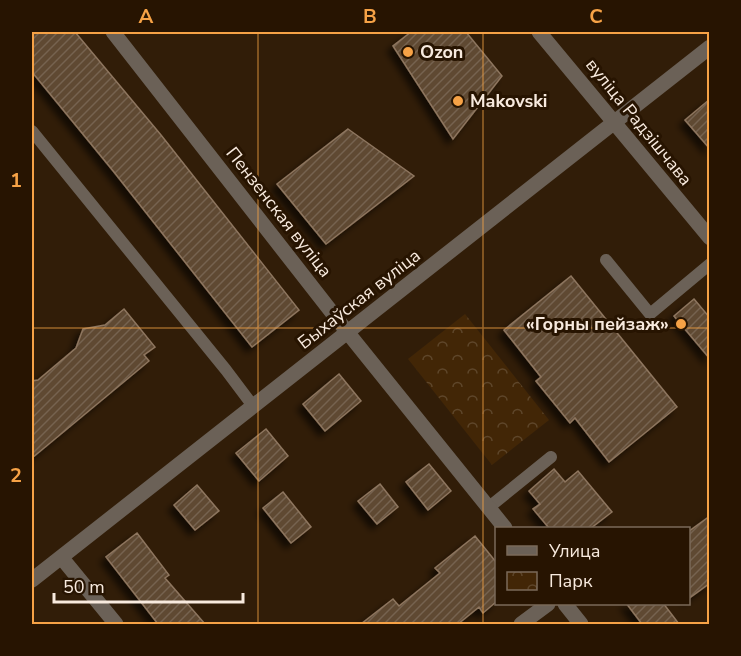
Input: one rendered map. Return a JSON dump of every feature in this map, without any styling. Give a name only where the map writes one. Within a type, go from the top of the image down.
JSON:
[{"type":"street","name":"Пензенская вуліца","points":[[113,32],[348,333],[504,527]]},
{"type":"street","name":"вуліца Радзішчава","points":[[539,32],[710,238]]},
{"type":"street","name":"Быхаўская вуліца","points":[[32,580],[710,47]]},
{"type":"street","points":[[61,557],[116,624]]},
{"type":"street","points":[[521,624],[545,605]]},
{"type":"street","points":[[567,605],[581,624]]},
{"type":"lane","points":[[32,131],[253,406]]},
{"type":"lane","points":[[606,260],[650,314],[710,264]]},
{"type":"lane","points":[[488,508],[551,457]]},
{"type":"green space","points":[[465,314],[549,420],[492,465],[408,359]]},
{"type":"building","points":[[32,32],[75,32],[161,135],[299,310],[252,347],[32,72]]},
{"type":"building","points":[[411,32],[466,32],[502,76],[453,139],[393,46]]},
{"type":"building","points":[[710,99],[710,149],[685,120]]},
{"type":"building","points":[[348,129],[414,176],[326,244],[277,184]]},
{"type":"building","points":[[571,276],[677,407],[609,462],[575,418],[570,423],[536,381],[541,377],[504,330]]},
{"type":"building","points":[[694,299],[710,318],[710,359],[674,316]]},
{"type":"building","points":[[124,309],[155,347],[144,355],[149,361],[32,458],[32,381],[38,380],[76,348],[83,329],[105,325]]},
{"type":"building","points":[[339,374],[361,401],[325,431],[303,404]]},
{"type":"building","points":[[266,429],[288,456],[259,481],[236,453]]},
{"type":"building","points":[[429,464],[451,491],[428,510],[406,482]]},
{"type":"building","points":[[554,469],[565,482],[578,471],[612,512],[592,527],[548,527],[533,509],[540,504],[529,491]]},
{"type":"building","points":[[380,484],[398,507],[377,524],[358,501]]},
{"type":"building","points":[[197,485],[219,511],[195,530],[174,505]]},
{"type":"building","points":[[283,492],[311,527],[291,543],[263,508]]},
{"type":"building","points":[[710,516],[710,583],[690,598],[690,531]]},
{"type":"building","points":[[137,533],[169,575],[165,578],[205,624],[158,624],[106,557]]},
{"type":"building","points":[[475,536],[495,561],[495,603],[483,613],[479,607],[458,624],[361,624],[393,599],[399,606],[440,573],[435,568]]},
{"type":"building","points":[[628,605],[665,605],[679,624],[642,624]]},
{"type":"place","name":"Ozon","points":[[408,52]]},
{"type":"place","name":"Makovski","points":[[458,101]]},
{"type":"place","name":"«Горны пейзаж»","points":[[681,324]]}]
